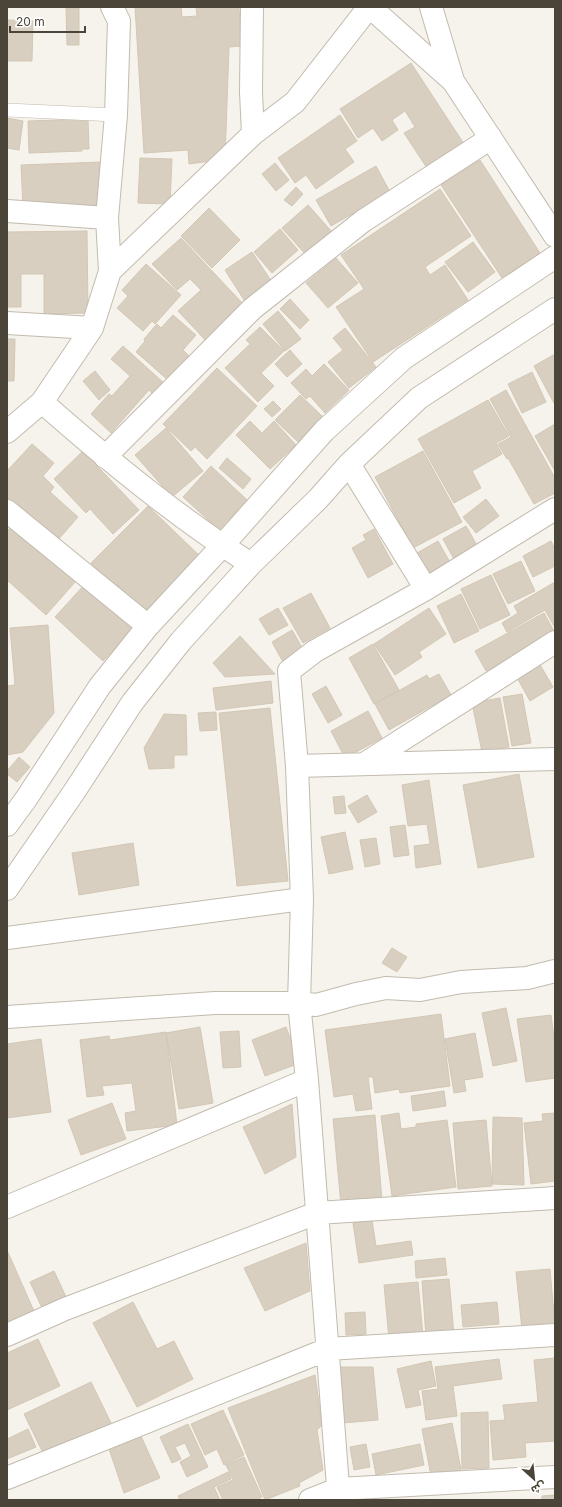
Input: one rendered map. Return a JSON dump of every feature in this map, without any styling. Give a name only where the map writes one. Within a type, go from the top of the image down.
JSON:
[{"type":"street","points":[[7,432],[42,402],[92,328],[110,270],[107,218],[116,115],[119,21],[112,7]]},
{"type":"street","points":[[252,7],[251,92],[253,134]]},
{"type":"street","points":[[110,270],[253,134],[295,102],[370,7],[453,81],[555,236]]},
{"type":"street","points":[[431,7],[453,81]]},
{"type":"street","points":[[105,457],[252,309],[363,221],[491,138]]},
{"type":"street","points":[[7,211],[107,218]]},
{"type":"street","points":[[7,825],[26,799],[100,686],[148,626],[222,546],[324,431],[404,358],[555,257]]},
{"type":"street","points":[[7,889],[74,792],[132,704],[181,641],[251,564],[318,499],[349,464],[419,398],[555,309]]},
{"type":"street","points":[[7,323],[92,328]]},
{"type":"street","points":[[42,402],[105,457],[222,546],[251,564]]},
{"type":"street","points":[[349,464],[426,589]]},
{"type":"street","points":[[7,511],[148,626]]},
{"type":"street","points":[[339,1494],[299,1003],[302,899],[297,766],[289,671],[315,651],[426,589],[553,515]]},
{"type":"street","points":[[363,765],[555,642]]},
{"type":"street","points":[[297,766],[555,759]]},
{"type":"street","points":[[7,938],[302,899]]},
{"type":"street","points":[[7,1017],[215,1003],[299,1003],[316,1005],[356,994],[386,988],[420,990],[461,982],[527,978],[555,971]]},
{"type":"street","points":[[7,1206],[306,1080]]},
{"type":"street","points":[[7,1335],[65,1309],[317,1213],[555,1198]]},
{"type":"street","points":[[7,1478],[328,1349],[555,1335]]},
{"type":"street","points":[[310,1500],[339,1494],[555,1477]]},
{"type":"lane","points":[[7,110],[116,115]]},
{"type":"building","points":[[135,7],[181,7],[182,17],[197,16],[196,7],[239,7],[241,46],[229,47],[225,159],[189,164],[188,150],[144,153]]},
{"type":"building","points":[[66,8],[79,8],[79,45],[67,45]]},
{"type":"building","points":[[7,20],[33,21],[32,61],[7,61]]},
{"type":"building","points":[[411,63],[464,144],[427,168],[404,133],[415,127],[405,111],[392,120],[398,130],[382,141],[373,128],[358,138],[340,109]]},
{"type":"building","points":[[340,115],[357,141],[345,149],[354,162],[316,189],[306,175],[295,183],[278,158]]},
{"type":"building","points":[[7,118],[23,121],[19,150],[7,148]]},
{"type":"building","points":[[88,119],[89,149],[82,149],[82,151],[29,153],[28,121]]},
{"type":"building","points":[[140,158],[172,159],[170,204],[138,203]]},
{"type":"building","points":[[480,160],[540,253],[502,278],[441,185]]},
{"type":"building","points":[[101,162],[103,205],[23,207],[21,165]]},
{"type":"building","points":[[275,163],[289,180],[276,191],[262,174]]},
{"type":"building","points":[[376,166],[390,192],[331,226],[316,200]]},
{"type":"building","points":[[296,187],[303,194],[292,206],[284,200]]},
{"type":"building","points":[[440,189],[471,236],[425,267],[430,275],[445,265],[468,300],[373,362],[336,307],[364,289],[341,255]]},
{"type":"building","points":[[308,205],[333,233],[307,256],[282,228]]},
{"type":"building","points":[[209,208],[240,240],[212,268],[181,236]]},
{"type":"building","points":[[280,229],[298,250],[272,273],[254,252]]},
{"type":"building","points":[[87,231],[88,313],[44,314],[44,274],[21,274],[21,307],[7,307],[7,232]]},
{"type":"building","points":[[181,238],[246,307],[207,342],[178,311],[201,290],[190,279],[177,290],[152,264]]},
{"type":"building","points":[[473,242],[495,272],[468,292],[445,262]]},
{"type":"building","points":[[252,252],[272,282],[244,300],[225,270]]},
{"type":"building","points":[[336,258],[358,283],[328,308],[306,283]]},
{"type":"building","points":[[146,264],[181,295],[155,324],[152,321],[143,331],[117,308],[128,296],[122,290]]},
{"type":"building","points":[[290,299],[309,320],[300,329],[280,309]]},
{"type":"building","points":[[278,311],[301,339],[285,351],[263,324]]},
{"type":"building","points":[[173,315],[196,335],[183,350],[189,356],[169,381],[136,352],[145,341],[144,339],[157,324],[161,328]]},
{"type":"building","points":[[260,327],[284,351],[261,373],[274,386],[258,402],[225,368],[250,344],[246,340]]},
{"type":"building","points":[[345,328],[376,367],[349,388],[328,362],[343,350],[333,338]]},
{"type":"building","points":[[7,339],[15,339],[14,381],[7,381]]},
{"type":"building","points":[[123,346],[165,384],[155,396],[149,390],[111,433],[91,414],[109,394],[112,396],[130,376],[111,359]]},
{"type":"building","points":[[290,350],[302,364],[287,377],[275,364]]},
{"type":"building","points":[[555,354],[555,405],[534,366]]},
{"type":"building","points":[[324,364],[349,390],[325,413],[310,396],[306,399],[291,383],[306,369],[312,376]]},
{"type":"building","points":[[217,368],[257,406],[207,459],[195,447],[191,451],[163,424]]},
{"type":"building","points":[[95,371],[110,390],[99,400],[83,381]]},
{"type":"building","points":[[532,372],[546,402],[522,413],[508,384]]},
{"type":"building","points":[[506,390],[555,478],[555,493],[534,504],[508,458],[507,459],[498,444],[511,437],[490,399]]},
{"type":"building","points":[[300,395],[322,416],[298,442],[275,420]]},
{"type":"building","points":[[488,400],[509,436],[496,443],[502,454],[472,471],[481,488],[454,503],[418,439]]},
{"type":"building","points":[[273,401],[281,409],[272,417],[264,409]]},
{"type":"building","points":[[250,421],[262,433],[274,421],[296,445],[270,469],[236,435]]},
{"type":"building","points":[[555,424],[555,471],[535,436]]},
{"type":"building","points":[[166,428],[203,471],[172,497],[135,455]]},
{"type":"building","points":[[32,444],[54,463],[43,476],[54,487],[50,492],[78,517],[57,541],[7,497],[7,471]]},
{"type":"building","points":[[83,451],[139,510],[113,534],[90,509],[86,513],[54,479]]},
{"type":"building","points":[[423,451],[462,522],[413,548],[375,477]]},
{"type":"building","points":[[227,458],[251,479],[243,489],[219,468]]},
{"type":"building","points":[[211,466],[247,500],[219,530],[183,497]]},
{"type":"building","points":[[486,499],[499,516],[476,533],[463,517]]},
{"type":"building","points":[[148,506],[204,560],[173,583],[145,612],[91,563]]},
{"type":"building","points":[[12,526],[76,581],[46,615],[7,580],[7,528],[9,530]]},
{"type":"building","points":[[466,526],[478,547],[455,561],[443,539]]},
{"type":"building","points":[[374,529],[393,564],[368,578],[352,548],[366,540],[363,535]]},
{"type":"building","points":[[438,541],[452,566],[431,578],[417,553]]},
{"type":"building","points":[[551,541],[555,549],[555,566],[533,577],[523,556]]},
{"type":"building","points":[[521,561],[535,591],[508,604],[493,574]]},
{"type":"building","points":[[491,575],[510,615],[480,629],[461,589]]},
{"type":"building","points":[[555,582],[555,628],[545,610],[507,632],[502,623],[518,613],[514,606]]},
{"type":"building","points":[[85,584],[133,629],[103,661],[55,617]]},
{"type":"building","points":[[311,593],[330,628],[303,643],[283,608]]},
{"type":"building","points":[[461,594],[479,631],[454,643],[437,606]]},
{"type":"building","points":[[278,608],[288,625],[269,635],[259,619]]},
{"type":"building","points":[[429,608],[446,634],[419,652],[422,657],[395,675],[374,644]]},
{"type":"building","points":[[544,613],[555,633],[486,671],[475,651]]},
{"type":"building","points":[[48,625],[54,713],[23,752],[7,755],[7,686],[15,685],[10,628]]},
{"type":"building","points":[[292,630],[304,651],[283,662],[272,642]]},
{"type":"building","points":[[240,636],[275,674],[225,677],[213,663]]},
{"type":"building","points":[[373,644],[399,690],[374,704],[349,658]]},
{"type":"building","points":[[539,663],[553,687],[530,701],[516,676]]},
{"type":"building","points":[[439,674],[451,695],[389,730],[375,704],[427,675],[429,679]]},
{"type":"building","points":[[271,681],[273,703],[216,710],[213,688]]},
{"type":"building","points":[[326,686],[342,715],[328,723],[312,694]]},
{"type":"building","points":[[522,694],[531,743],[512,746],[503,697]]},
{"type":"building","points":[[500,698],[509,747],[482,752],[472,703]]},
{"type":"building","points":[[270,708],[288,881],[237,886],[219,713]]},
{"type":"building","points":[[368,711],[382,738],[345,758],[331,731]]},
{"type":"building","points":[[216,712],[217,730],[200,731],[198,713]]},
{"type":"building","points":[[164,714],[186,715],[187,755],[174,755],[174,768],[149,769],[144,748]]},
{"type":"building","points":[[19,757],[30,767],[17,782],[7,774],[7,771]]},
{"type":"building","points":[[519,774],[534,857],[478,868],[463,785]]},
{"type":"building","points":[[429,780],[441,864],[416,868],[414,846],[430,844],[427,824],[408,826],[402,785]]},
{"type":"building","points":[[367,795],[377,812],[358,823],[348,806]]},
{"type":"building","points":[[344,796],[346,813],[335,814],[333,797]]},
{"type":"building","points":[[405,825],[409,855],[394,857],[390,827]]},
{"type":"building","points":[[345,832],[353,869],[329,874],[321,837]]},
{"type":"building","points":[[376,838],[380,864],[365,867],[360,840]]},
{"type":"building","points":[[133,843],[139,885],[79,895],[72,853]]},
{"type":"building","points":[[392,948],[407,957],[397,972],[382,963]]},
{"type":"building","points":[[506,1008],[517,1061],[493,1066],[482,1013]]},
{"type":"building","points":[[441,1014],[450,1086],[400,1093],[399,1089],[375,1093],[373,1077],[368,1077],[372,1109],[356,1111],[353,1094],[334,1097],[325,1030]]},
{"type":"building","points":[[551,1015],[555,1045],[555,1078],[526,1082],[517,1019]]},
{"type":"building","points":[[200,1027],[213,1103],[179,1109],[166,1033]]},
{"type":"building","points":[[286,1027],[300,1063],[265,1076],[252,1040]]},
{"type":"building","points":[[239,1031],[241,1067],[223,1068],[220,1032]]},
{"type":"building","points":[[166,1032],[177,1125],[127,1131],[125,1113],[136,1111],[132,1083],[102,1086],[104,1095],[87,1097],[80,1040],[109,1036],[110,1040]]},
{"type":"building","points":[[475,1033],[483,1077],[464,1080],[466,1091],[454,1093],[445,1039]]},
{"type":"building","points":[[41,1039],[51,1112],[7,1118],[7,1044]]},
{"type":"building","points":[[444,1091],[446,1106],[413,1111],[411,1096]]},
{"type":"building","points":[[112,1103],[126,1139],[81,1155],[68,1120]]},
{"type":"building","points":[[292,1104],[296,1157],[265,1174],[243,1127]]},
{"type":"building","points":[[399,1113],[401,1129],[416,1127],[416,1124],[447,1120],[456,1187],[392,1196],[381,1116]]},
{"type":"building","points":[[555,1113],[555,1181],[531,1184],[524,1123],[543,1121],[542,1114]]},
{"type":"building","points":[[375,1115],[382,1201],[341,1205],[333,1119]]},
{"type":"building","points":[[493,1117],[522,1118],[524,1185],[492,1184]]},
{"type":"building","points":[[486,1120],[492,1186],[458,1189],[453,1123]]},
{"type":"building","points":[[372,1220],[376,1246],[411,1241],[413,1255],[359,1263],[353,1223]]},
{"type":"building","points":[[306,1243],[310,1291],[265,1311],[244,1268]]},
{"type":"building","points":[[7,1250],[37,1318],[7,1331]]},
{"type":"building","points":[[445,1258],[447,1275],[416,1278],[415,1261]]},
{"type":"building","points":[[550,1269],[555,1326],[522,1330],[516,1272]]},
{"type":"building","points":[[54,1271],[67,1299],[43,1310],[30,1282]]},
{"type":"building","points":[[449,1279],[454,1335],[426,1337],[422,1281]]},
{"type":"building","points":[[418,1282],[423,1336],[389,1339],[384,1285]]},
{"type":"building","points":[[133,1302],[157,1349],[174,1341],[193,1379],[137,1407],[93,1323]]},
{"type":"building","points":[[497,1302],[499,1324],[463,1327],[461,1305]]},
{"type":"building","points":[[365,1312],[366,1334],[346,1335],[345,1313]]},
{"type":"building","points":[[38,1339],[60,1386],[7,1410],[7,1353]]},
{"type":"building","points":[[555,1358],[555,1441],[525,1443],[526,1457],[493,1460],[490,1421],[505,1420],[503,1405],[538,1402],[534,1360]]},
{"type":"building","points":[[499,1359],[502,1379],[453,1386],[457,1416],[426,1420],[422,1391],[438,1389],[435,1367]]},
{"type":"building","points":[[431,1361],[436,1386],[418,1390],[421,1405],[406,1408],[397,1369]]},
{"type":"building","points":[[338,1367],[373,1367],[378,1420],[342,1423]]},
{"type":"building","points":[[315,1375],[322,1425],[317,1430],[323,1470],[299,1483],[300,1486],[265,1500],[228,1408]]},
{"type":"building","points":[[91,1382],[112,1425],[45,1457],[24,1414]]},
{"type":"building","points":[[223,1410],[244,1455],[224,1465],[217,1449],[205,1455],[191,1424]]},
{"type":"building","points":[[488,1412],[489,1468],[462,1469],[461,1413]]},
{"type":"building","points":[[452,1423],[461,1470],[431,1476],[422,1429]]},
{"type":"building","points":[[188,1424],[208,1467],[187,1477],[180,1462],[191,1456],[185,1443],[175,1447],[181,1459],[172,1463],[160,1437]]},
{"type":"building","points":[[28,1429],[36,1447],[7,1459],[7,1439]]},
{"type":"building","points":[[140,1434],[160,1478],[124,1493],[109,1449]]},
{"type":"building","points":[[366,1444],[370,1467],[354,1470],[350,1447]]},
{"type":"building","points":[[420,1444],[424,1465],[376,1475],[372,1454]]},
{"type":"building","points":[[244,1457],[262,1497],[256,1500],[223,1500],[217,1487],[233,1480],[226,1465]]},
{"type":"building","points":[[228,1472],[231,1479],[214,1487],[220,1500],[180,1500],[178,1496]]},
{"type":"building","points":[[555,1495],[555,1500],[542,1500],[542,1496]]}]
